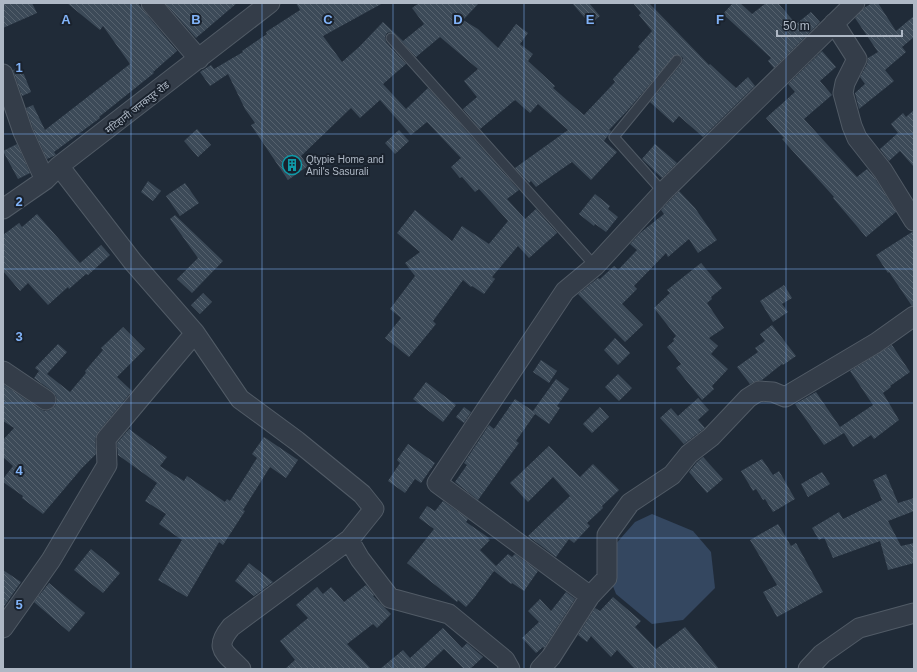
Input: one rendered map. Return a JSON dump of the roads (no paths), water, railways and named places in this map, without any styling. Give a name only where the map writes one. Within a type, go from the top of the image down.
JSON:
[{"type":"street","points":[[151,3],[199,59]]},
{"type":"street","name":"मटिहानी जनकपुर रोड","points":[[3,209],[45,180],[59,166],[270,3]]},
{"type":"street","points":[[590,596],[437,483],[565,291],[595,266],[663,192],[855,3]]},
{"type":"street","points":[[834,23],[857,60],[845,83],[843,93],[852,126],[857,138],[883,171],[914,221]]},
{"type":"street","points":[[3,74],[23,132],[45,180]]},
{"type":"street","points":[[59,166],[134,262],[195,333],[240,399],[297,441],[362,494],[374,509]]},
{"type":"street","points":[[540,669],[551,657],[590,596],[608,578],[607,535],[630,503],[672,475],[689,454],[711,437],[748,398],[759,392],[773,392],[785,397],[876,344],[914,316]]},
{"type":"street","points":[[3,628],[51,560],[107,465],[106,439],[195,333]]},
{"type":"street","points":[[3,371],[46,400]]},
{"type":"street","points":[[241,669],[223,651],[221,644],[224,636],[231,627],[350,539],[374,509]]},
{"type":"street","points":[[374,509],[349,540],[360,559],[390,598],[449,614],[505,660],[510,669]]},
{"type":"street","points":[[808,669],[822,654],[860,628],[914,613]]},
{"type":"lane","points":[[391,38],[595,266]]},
{"type":"lane","points":[[663,192],[614,137],[678,60]]},
{"type":"water","points":[[652,514],[693,531],[711,552],[715,588],[683,620],[652,624],[616,594],[609,576],[614,546],[635,522]]},
{"type":"place","name":"Qtypie Home and Anil's Sasurali","points":[[292,165]]}]
